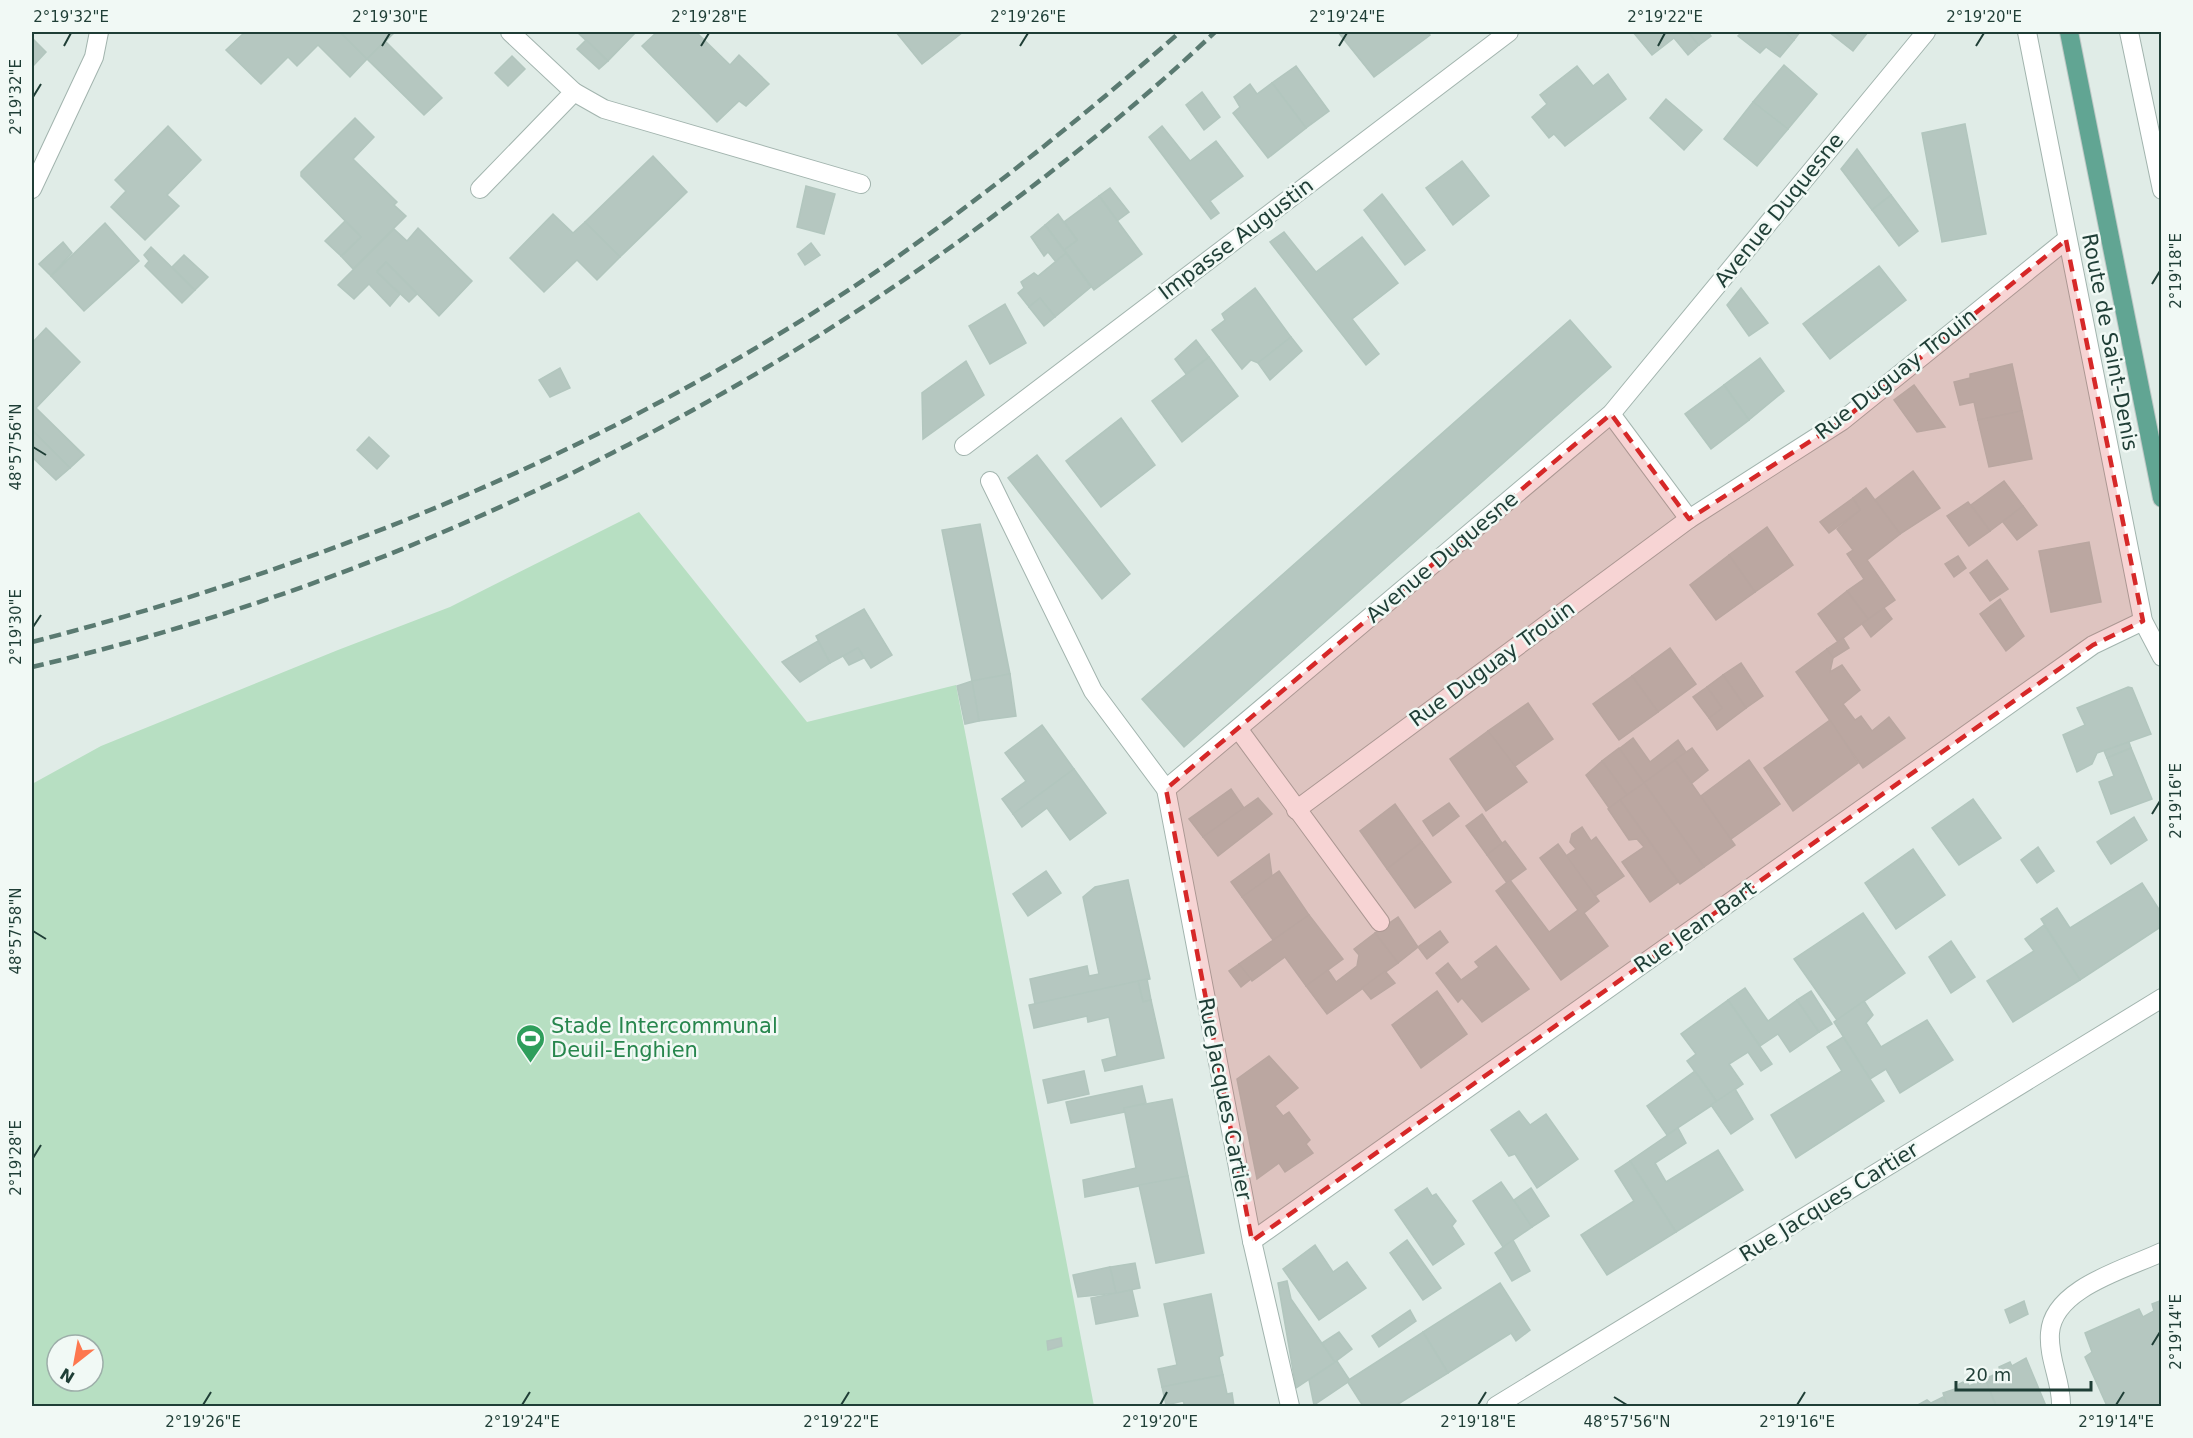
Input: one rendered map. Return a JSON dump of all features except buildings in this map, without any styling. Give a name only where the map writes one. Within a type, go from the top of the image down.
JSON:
[{"type":"main road","name":"Route de Saint-Denis","points":[[2068,32],[2162,498]]},
{"type":"street","points":[[32,189],[94,57],[99,32]]},
{"type":"street","points":[[510,32],[574,92],[604,109],[861,184]]},
{"type":"street","name":"Impasse Augustin","points":[[964,446],[1509,32]]},
{"type":"street","name":"Avenue Duquesne","points":[[1166,789],[1239,730],[1611,414],[1926,32]]},
{"type":"street","name":"Route de Saint-Denis","points":[[2027,32],[2066,240],[2143,621],[2162,657]]},
{"type":"street","points":[[2129,32],[2162,190]]},
{"type":"street","points":[[480,189],[574,92]]},
{"type":"street","name":"Rue Duguay Trouin","points":[[1296,810],[1689,519],[1842,421],[2066,240]]},
{"type":"street","points":[[1611,414],[1689,519]]},
{"type":"street","points":[[990,481],[1093,691],[1166,789]]},
{"type":"street","name":"Rue Jean Bart","points":[[1252,1241],[2092,645],[2143,621]]},
{"type":"street","points":[[1239,730],[1380,922]]},
{"type":"street","name":"Rue Jacques Cartier","points":[[1166,789],[1252,1241],[1290,1407]]},
{"type":"street","name":"Rue Jacques Cartier","points":[[1496,1407],[2162,998]]},
{"type":"street","points":[[2061,1407],[2062,1394],[2052,1365],[2050,1332],[2057,1311],[2074,1292],[2162,1252]]},
{"type":"highlighted area","points":[[2066,240],[2143,621],[2093,645],[1252,1241],[1166,789],[1611,414],[1689,519],[1842,421]]},
{"type":"green space","name":"Stade Intercommunal Deuil-Enghien","points":[[639,512],[807,722],[956,685],[1094,1406],[32,1406],[32,784],[101,746],[450,607]]},
{"type":"railway","points":[[32,642],[144,611],[255,576],[365,536],[472,492],[578,444],[681,391],[782,332],[880,269],[958,213],[1033,155],[1180,32]]},
{"type":"railway","points":[[32,667],[160,633],[286,593],[410,546],[530,493],[649,434],[764,369],[876,299],[984,223],[1102,131],[1160,83],[1215,32]]},
{"type":"place","name":"Stade Intercommunal Deuil-Enghien","points":[[530,1064]]}]
